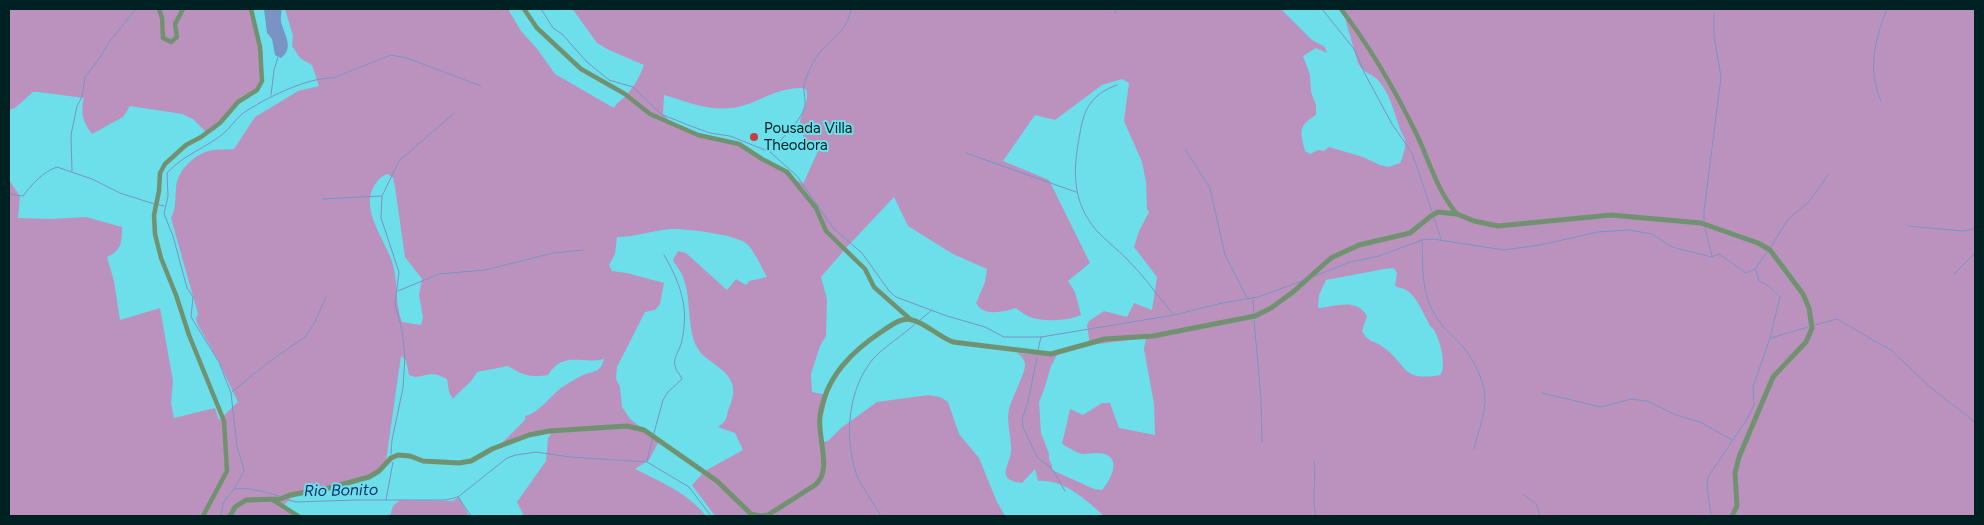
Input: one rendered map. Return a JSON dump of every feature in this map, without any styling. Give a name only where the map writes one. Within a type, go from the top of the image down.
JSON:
[{"type":"street","points":[[159,9],[162,34],[168,42],[173,41],[176,37],[176,24],[182,9]]},
{"type":"street","points":[[203,516],[227,471],[224,421],[189,335],[162,258],[155,234],[154,215],[160,191],[160,173],[165,164],[186,146],[220,123],[238,102],[254,92],[260,85],[263,72],[260,47],[251,9]]},
{"type":"street","points":[[524,9],[537,28],[581,69],[624,94],[650,114],[698,134],[739,144],[787,172],[795,179],[816,208],[826,231],[865,269],[874,287],[910,319],[918,322],[940,337],[953,342],[1051,354],[1105,340],[1153,336],[1256,316],[1272,308],[1293,292],[1331,258],[1359,245],[1410,233],[1438,212],[1457,214],[1474,221],[1498,226],[1611,215],[1688,222],[1715,227],[1758,243],[1774,254],[1806,300],[1812,328],[1806,342],[1773,378],[1739,457],[1735,473],[1737,506],[1732,516]]},
{"type":"street","points":[[1341,9],[1390,85],[1416,134],[1442,194],[1457,214]]},
{"type":"street","points":[[230,516],[235,507],[242,502],[273,500],[369,477],[376,473],[391,458],[398,456],[410,456],[422,461],[459,464],[529,435],[627,426],[644,430],[717,481],[753,515],[768,515],[815,485],[822,478],[825,468],[820,442],[820,416],[830,383],[839,368],[849,356],[868,340],[896,322],[910,319]]},
{"type":"street","points":[[273,500],[298,516]]},
{"type":"shaded area","points":[[9,9],[251,9],[263,53],[261,84],[253,94],[242,96],[215,130],[207,133],[193,119],[182,114],[130,106],[123,117],[92,134],[86,126],[83,117],[84,98],[38,92],[33,92],[15,108],[9,110]]},
{"type":"shaded area","points":[[285,9],[508,9],[521,31],[538,50],[555,74],[614,108],[634,85],[644,65],[597,43],[574,11],[569,9],[1281,9],[1312,40],[1325,47],[1327,53],[1316,48],[1303,56],[1310,75],[1311,92],[1316,105],[1316,115],[1306,122],[1302,130],[1305,151],[1310,154],[1318,150],[1324,151],[1329,147],[1388,167],[1400,163],[1404,152],[1405,140],[1386,91],[1378,80],[1362,69],[1358,63],[1344,15],[1345,9],[1975,9],[1975,516],[1104,516],[1082,497],[1066,487],[1048,481],[1038,481],[1035,469],[1022,483],[1009,479],[1006,476],[1006,472],[1011,452],[1008,420],[1009,409],[1025,365],[1024,359],[1017,353],[1044,355],[1058,353],[1051,366],[1039,402],[1041,433],[1049,454],[1052,470],[1094,489],[1102,490],[1112,472],[1113,462],[1107,455],[1098,453],[1083,454],[1062,444],[1070,409],[1083,415],[1102,403],[1110,403],[1119,428],[1155,435],[1154,404],[1144,349],[1146,338],[1090,345],[1087,325],[1089,321],[1104,311],[1127,317],[1134,303],[1152,310],[1157,277],[1134,247],[1139,231],[1149,212],[1147,209],[1146,182],[1142,162],[1124,121],[1129,83],[1122,79],[1102,85],[1055,120],[1035,115],[1003,161],[1049,180],[1090,263],[1068,281],[1075,292],[1081,315],[1062,320],[1036,319],[1016,308],[999,312],[988,312],[979,307],[976,303],[985,282],[987,269],[953,254],[908,226],[894,197],[821,277],[827,299],[826,336],[820,346],[811,374],[812,392],[828,395],[821,423],[823,442],[828,441],[841,428],[877,402],[928,395],[940,397],[948,402],[959,434],[979,458],[997,502],[1005,516],[715,516],[692,485],[705,471],[743,450],[735,433],[718,427],[726,419],[733,394],[732,384],[728,376],[721,369],[705,357],[694,341],[685,285],[682,275],[673,260],[678,251],[686,253],[727,290],[736,279],[746,285],[749,281],[767,277],[753,251],[742,241],[711,233],[678,229],[617,237],[615,254],[609,265],[612,271],[664,283],[660,304],[655,310],[645,312],[617,367],[616,379],[620,387],[622,407],[630,419],[659,441],[649,460],[635,469],[682,494],[706,516],[524,516],[517,502],[546,461],[548,438],[551,434],[540,433],[502,443],[525,420],[525,416],[536,411],[568,383],[598,370],[604,359],[567,361],[554,367],[548,375],[542,376],[527,375],[508,366],[477,372],[472,380],[453,399],[449,392],[447,379],[434,374],[415,377],[409,375],[406,360],[401,356],[386,461],[372,474],[291,498],[283,506],[298,516],[9,516],[9,180],[20,196],[18,218],[86,217],[122,227],[120,245],[116,251],[107,257],[114,281],[120,320],[160,308],[173,381],[171,403],[174,418],[215,408],[219,420],[238,402],[196,319],[198,314],[171,218],[175,207],[177,181],[189,163],[201,154],[207,151],[234,149],[255,117],[298,91],[319,86],[312,65],[300,58],[292,46],[293,36]],"holes":[[[806,89],[807,99],[800,129],[805,138],[818,151],[803,184],[734,143],[674,126],[663,114],[664,95],[697,105],[723,109],[749,104],[782,91]],[[388,174],[393,178],[405,257],[422,279],[419,295],[423,318],[421,325],[402,322],[398,308],[394,269],[372,217],[370,196],[375,184]],[[1394,268],[1397,273],[1395,286],[1406,290],[1416,299],[1429,325],[1434,330],[1443,359],[1440,375],[1418,376],[1406,370],[1391,354],[1364,335],[1362,331],[1367,316],[1357,307],[1345,304],[1318,308],[1319,295],[1326,280]]]},
{"type":"shaded area","points":[[459,497],[469,516],[390,516],[393,506],[400,500],[453,501]]},
{"type":"water","points":[[264,9],[282,9],[281,21],[288,46],[281,58],[275,55],[272,39],[267,33]]},
{"type":"waterway","points":[[72,171],[71,135],[77,106],[82,97],[85,77],[110,41],[136,9]]},
{"type":"waterway","points":[[541,9],[553,28],[562,34],[587,62],[609,80],[633,87],[661,114],[710,133],[730,136],[770,152],[797,176],[834,229],[862,253],[890,292],[896,297],[947,316],[985,327],[1004,337],[1041,337],[1174,315],[1222,303],[1258,297],[1302,281]]},
{"type":"waterway","points":[[771,151],[802,114],[805,103],[804,86],[809,70],[823,49],[846,24],[851,9]]},
{"type":"waterway","points":[[1115,13],[1116,9]]},
{"type":"waterway","points":[[1322,9],[1354,49],[1392,124],[1412,153],[1432,211]]},
{"type":"waterway","points":[[1881,101],[1874,78],[1874,55],[1887,9]]},
{"type":"waterway","points":[[1704,222],[1721,77],[1714,36],[1714,13]]},
{"type":"waterway","points":[[221,516],[223,503],[234,489],[244,471],[237,447],[231,393],[219,362],[191,317],[193,297],[187,288],[173,236],[164,214],[168,196],[167,173],[180,161],[226,131],[242,114],[262,102],[299,85],[333,78],[391,55],[407,58],[481,86]]},
{"type":"waterway","points":[[271,95],[274,70],[278,57]]},
{"type":"waterway","points":[[1117,85],[1095,98],[1084,116],[1075,172],[1078,196],[1088,219],[1096,230],[1123,255],[1173,314]]},
{"type":"waterway","points":[[391,454],[392,440],[403,388],[405,357],[402,330],[395,304],[399,272],[381,218],[382,196],[399,161],[453,114]]},
{"type":"waterway","points":[[1185,149],[1210,188],[1225,255],[1247,298]]},
{"type":"waterway","points":[[966,153],[1076,192]]},
{"type":"waterway","points":[[9,194],[23,196],[38,179],[57,167],[92,179],[120,193],[154,204]]},
{"type":"waterway","points":[[1771,247],[1788,219],[1808,203],[1828,175]]},
{"type":"waterway","points":[[323,199],[381,196]]},
{"type":"waterway","points":[[159,205],[164,206]]},
{"type":"waterway","points":[[1434,218],[1441,239]]},
{"type":"waterway","points":[[1908,226],[1963,231],[1975,229]]},
{"type":"waterway","points":[[1705,228],[1712,256]]},
{"type":"waterway","points":[[1315,276],[1350,262],[1379,256],[1422,240],[1433,239],[1504,250],[1540,245],[1598,232],[1629,230],[1652,234],[1670,246],[1679,249],[1712,257],[1719,254],[1746,273],[1755,269],[1767,252]]},
{"type":"waterway","points":[[1422,240],[1425,288],[1430,306],[1441,324],[1460,343],[1471,358],[1484,389],[1484,409],[1474,449]]},
{"type":"waterway","points":[[398,291],[439,274],[485,270],[553,253],[583,250]]},
{"type":"waterway","points":[[1954,274],[1975,253]]},
{"type":"waterway","points":[[654,433],[663,400],[668,392],[682,379],[676,369],[675,357],[684,332],[684,309],[675,276],[664,255]]},
{"type":"waterway","points":[[1711,516],[1707,486],[1708,477],[1747,419],[1754,405],[1753,387],[1770,338],[1780,297],[1769,286],[1759,281],[1756,270]]},
{"type":"waterway","points":[[232,392],[266,364],[305,337],[314,324],[326,297]]},
{"type":"waterway","points":[[1253,299],[1254,313]]},
{"type":"waterway","points":[[920,320],[932,310]]},
{"type":"waterway","points":[[1815,325],[1837,319],[1892,351],[1930,387],[1975,422]]},
{"type":"waterway","points":[[1254,320],[1261,398],[1262,442]]},
{"type":"waterway","points":[[881,516],[864,490],[852,459],[850,429],[853,398],[858,384],[873,359],[915,324]]},
{"type":"waterway","points":[[1771,338],[1808,327]]},
{"type":"waterway","points":[[1038,350],[1041,337]]},
{"type":"waterway","points":[[1037,357],[1028,402],[1022,419],[1023,427],[1037,457],[1052,469],[1065,491]]},
{"type":"waterway","points":[[1542,393],[1601,407],[1631,399],[1647,401],[1676,415],[1700,422],[1732,440]]},
{"type":"waterway","points":[[647,461],[652,440]]},
{"type":"waterway","points":[[285,499],[296,502],[446,500],[458,497],[507,458],[536,452],[570,457],[647,462],[689,487],[711,516]]},
{"type":"waterway","points":[[1314,461],[1316,516]]},
{"type":"waterway","points":[[386,500],[393,462]]},
{"type":"waterway","name":"Rio Bonito","points":[[234,489],[251,489],[279,496]]},
{"type":"waterway","points":[[1524,495],[1537,505],[1540,516]]},
{"type":"waterway","name":"Rio Bonito","points":[[458,497],[471,516]]},
{"type":"place","name":"Pousada Villa Theodora","points":[[754,137]]}]
